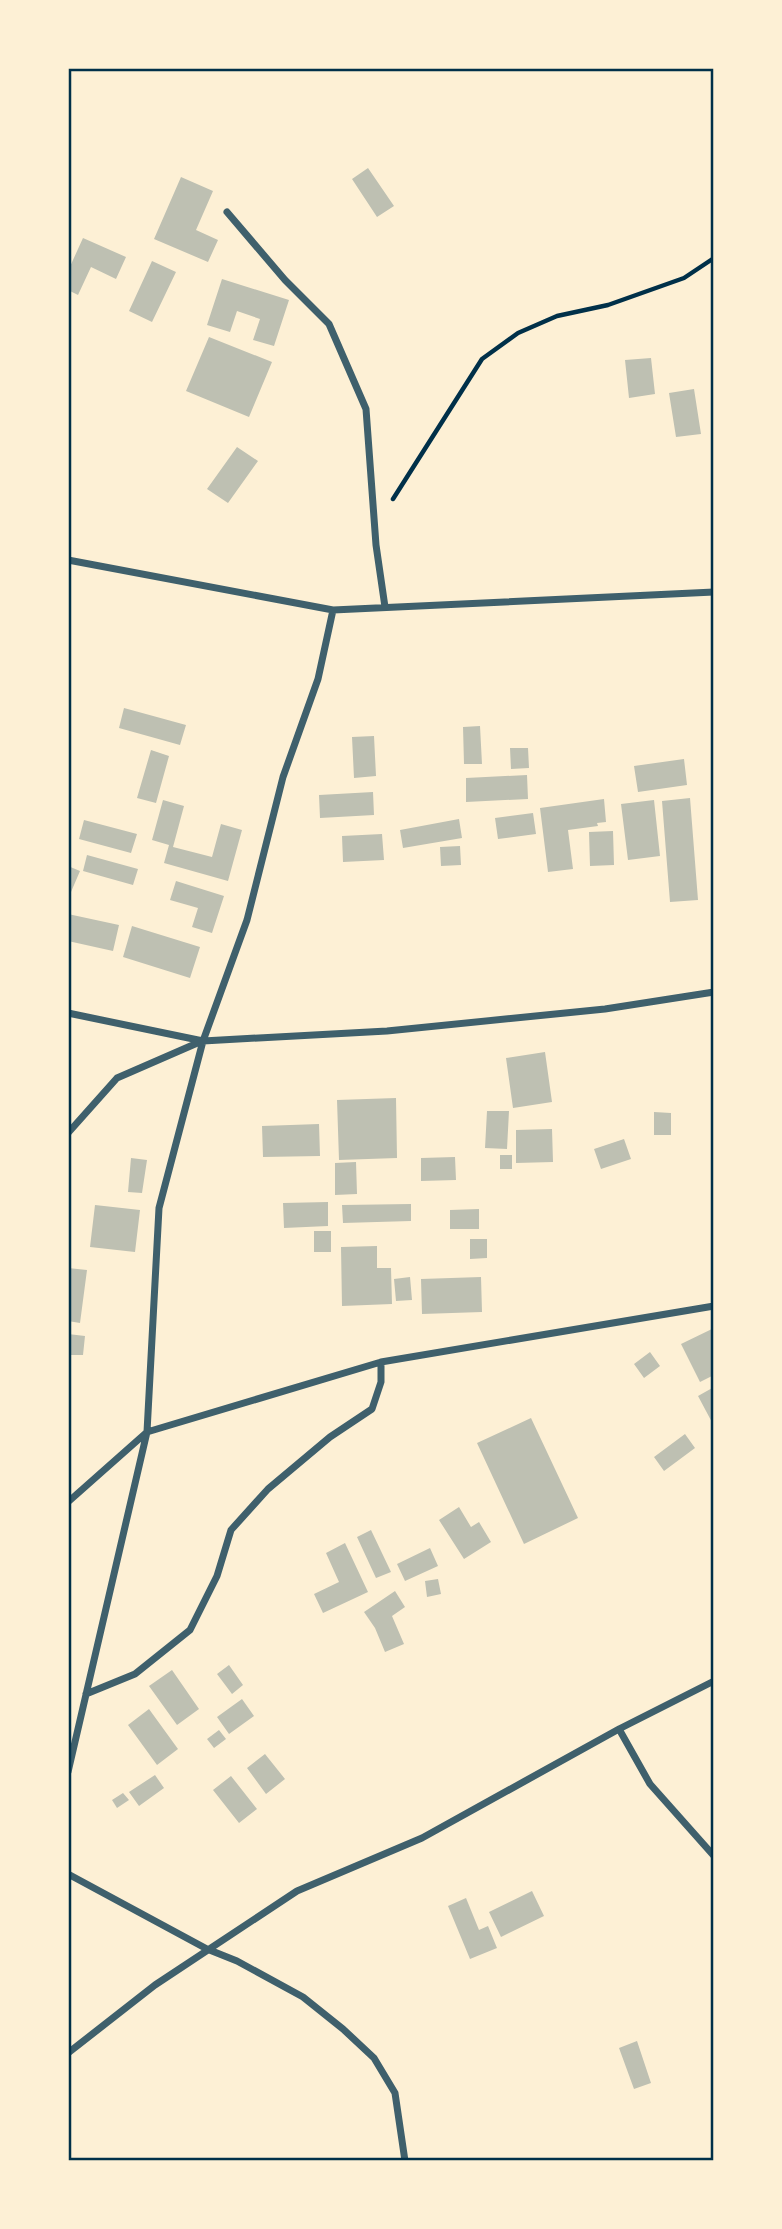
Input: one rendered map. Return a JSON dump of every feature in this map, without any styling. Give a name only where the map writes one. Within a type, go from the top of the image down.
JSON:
[{"type":"street","points":[[227,212],[285,279],[329,324],[366,409],[375,526],[385,607]]},
{"type":"street","points":[[68,560],[333,610],[714,592]]},
{"type":"street","points":[[68,1772],[147,1432],[159,1208],[203,1041],[247,920],[282,777],[318,679],[333,610]]},
{"type":"street","points":[[68,1013],[203,1041],[387,1031],[605,1009],[714,992]]},
{"type":"street","points":[[68,1133],[117,1078],[203,1041]]},
{"type":"street","points":[[68,1502],[147,1432],[381,1362],[714,1306]]},
{"type":"street","points":[[86,1694],[135,1674],[190,1630],[217,1576],[231,1530],[268,1489],[330,1437],[372,1409],[381,1382],[381,1362]]},
{"type":"street","points":[[68,2053],[155,1985],[298,1891],[422,1838],[618,1729],[714,1681]]},
{"type":"street","points":[[618,1729],[650,1784],[714,1856]]},
{"type":"street","points":[[68,1874],[303,1997],[343,2029],[374,2058],[395,2093],[405,2161]]},
{"type":"path","points":[[375,526],[482,359],[518,333],[556,316],[608,305],[684,278],[714,258]]},
{"type":"building","points":[[368,168],[394,206],[377,217],[352,179]]},
{"type":"building","points":[[181,177],[213,191],[196,230],[218,240],[208,262],[154,239]]},
{"type":"building","points":[[83,238],[126,257],[116,279],[91,267],[78,295],[68,290],[68,271]]},
{"type":"building","points":[[152,261],[176,272],[152,322],[129,311]]},
{"type":"building","points":[[222,279],[289,300],[274,346],[253,340],[260,319],[237,311],[230,332],[207,325]]},
{"type":"building","points":[[209,337],[272,362],[249,417],[186,391]]},
{"type":"building","points":[[651,358],[655,394],[629,398],[625,360]]},
{"type":"building","points":[[694,389],[701,434],[676,437],[669,393]]},
{"type":"building","points":[[237,447],[258,461],[228,503],[207,489]]},
{"type":"building","points":[[124,708],[186,725],[180,745],[119,728]]},
{"type":"building","points":[[480,726],[482,764],[464,764],[463,727]]},
{"type":"building","points":[[374,736],[376,776],[354,778],[352,737]]},
{"type":"building","points":[[510,748],[528,748],[529,768],[511,769]]},
{"type":"building","points":[[151,750],[169,756],[156,803],[137,798]]},
{"type":"building","points":[[684,759],[687,785],[638,792],[634,766]]},
{"type":"building","points":[[527,775],[528,799],[466,802],[466,778]]},
{"type":"building","points":[[373,792],[374,815],[320,818],[319,795]]},
{"type":"building","points":[[690,798],[698,900],[670,902],[662,801]]},
{"type":"building","points":[[604,799],[606,822],[597,823],[598,826],[568,830],[573,869],[548,872],[540,808]]},
{"type":"building","points":[[163,800],[184,806],[173,847],[212,857],[221,824],[242,830],[228,881],[164,863],[169,845],[152,840]]},
{"type":"building","points":[[654,800],[660,856],[628,860],[621,804]]},
{"type":"building","points":[[533,813],[536,834],[498,839],[495,818]]},
{"type":"building","points":[[459,819],[462,838],[403,848],[400,830]]},
{"type":"building","points":[[84,820],[137,834],[131,853],[79,839]]},
{"type":"building","points":[[613,831],[614,865],[590,866],[589,832]]},
{"type":"building","points":[[382,834],[384,860],[343,862],[342,836]]},
{"type":"building","points":[[460,846],[461,865],[441,866],[440,847]]},
{"type":"building","points":[[87,855],[138,869],[133,885],[83,871]]},
{"type":"building","points":[[68,866],[80,871],[68,899]]},
{"type":"building","points":[[176,881],[224,896],[212,933],[192,927],[198,908],[170,900]]},
{"type":"building","points":[[68,914],[119,925],[113,951],[68,941]]},
{"type":"building","points":[[132,926],[200,947],[190,978],[123,957]]},
{"type":"building","points":[[545,1052],[552,1102],[513,1108],[506,1058]]},
{"type":"building","points":[[396,1098],[397,1158],[339,1160],[337,1100]]},
{"type":"building","points":[[487,1111],[509,1111],[507,1149],[485,1148]]},
{"type":"building","points":[[654,1112],[671,1113],[671,1135],[654,1135]]},
{"type":"building","points":[[319,1124],[320,1156],[263,1157],[262,1126]]},
{"type":"building","points":[[552,1129],[553,1162],[516,1163],[516,1130]]},
{"type":"building","points":[[624,1139],[631,1159],[601,1169],[594,1149]]},
{"type":"building","points":[[500,1155],[512,1155],[512,1169],[500,1169]]},
{"type":"building","points":[[455,1157],[456,1180],[421,1181],[421,1158]]},
{"type":"building","points":[[131,1158],[147,1160],[142,1193],[128,1192]]},
{"type":"building","points":[[356,1162],[357,1194],[335,1195],[335,1163]]},
{"type":"building","points":[[328,1202],[328,1226],[284,1228],[283,1203]]},
{"type":"building","points":[[411,1204],[411,1221],[343,1223],[342,1205]]},
{"type":"building","points":[[95,1205],[140,1210],[135,1252],[90,1247]]},
{"type":"building","points":[[479,1209],[479,1229],[450,1229],[450,1210]]},
{"type":"building","points":[[314,1231],[331,1231],[331,1252],[314,1252]]},
{"type":"building","points":[[470,1239],[487,1239],[487,1258],[470,1259]]},
{"type":"building","points":[[377,1246],[377,1268],[391,1268],[392,1304],[342,1306],[341,1247]]},
{"type":"building","points":[[68,1268],[87,1270],[80,1323],[68,1321]]},
{"type":"building","points":[[410,1277],[412,1300],[396,1301],[394,1279]]},
{"type":"building","points":[[481,1277],[482,1312],[422,1314],[421,1279]]},
{"type":"building","points":[[714,1328],[714,1375],[700,1382],[681,1344]]},
{"type":"building","points":[[68,1334],[85,1336],[83,1355],[68,1355]]},
{"type":"building","points":[[650,1352],[660,1366],[644,1378],[634,1364]]},
{"type":"building","points":[[714,1387],[714,1426],[698,1396]]},
{"type":"building","points":[[531,1418],[578,1518],[524,1544],[477,1443]]},
{"type":"building","points":[[685,1434],[695,1448],[664,1471],[654,1457]]},
{"type":"building","points":[[459,1507],[471,1527],[479,1522],[491,1542],[464,1559],[439,1520]]},
{"type":"building","points":[[371,1530],[391,1572],[376,1578],[357,1537]]},
{"type":"building","points":[[345,1543],[368,1592],[323,1613],[314,1594],[339,1582],[326,1553]]},
{"type":"building","points":[[430,1548],[438,1566],[405,1581],[397,1564]]},
{"type":"building","points":[[438,1579],[441,1594],[427,1597],[425,1581]]},
{"type":"building","points":[[395,1591],[405,1607],[392,1616],[404,1644],[385,1652],[375,1628],[364,1612]]},
{"type":"building","points":[[229,1665],[243,1685],[232,1694],[217,1674]]},
{"type":"building","points":[[172,1670],[199,1709],[177,1725],[149,1686]]},
{"type":"building","points":[[242,1699],[254,1716],[229,1734],[217,1717]]},
{"type":"building","points":[[149,1709],[178,1749],[157,1765],[128,1725]]},
{"type":"building","points":[[219,1730],[226,1739],[214,1748],[207,1739]]},
{"type":"building","points":[[265,1754],[285,1779],[266,1794],[247,1768]]},
{"type":"building","points":[[155,1775],[164,1788],[139,1806],[129,1792]]},
{"type":"building","points":[[231,1776],[257,1809],[239,1823],[213,1790]]},
{"type":"building","points":[[123,1793],[129,1800],[117,1808],[112,1800]]},
{"type":"building","points":[[532,1891],[544,1916],[501,1937],[489,1912]]},
{"type":"building","points":[[466,1898],[479,1930],[488,1926],[497,1948],[470,1959],[448,1906]]},
{"type":"building","points":[[637,2041],[651,2083],[634,2089],[619,2048]]}]
